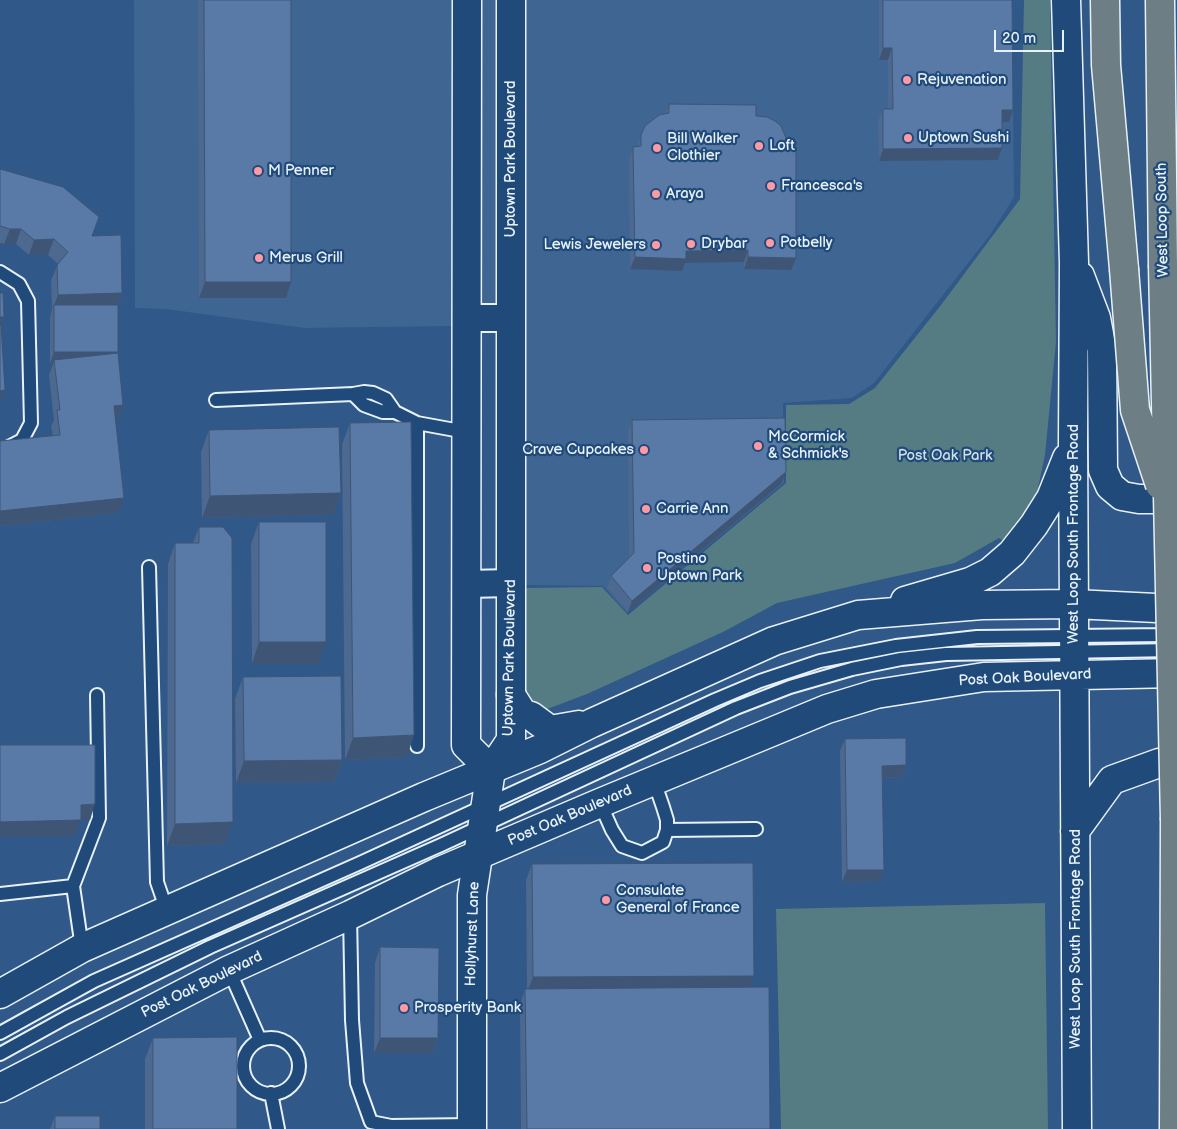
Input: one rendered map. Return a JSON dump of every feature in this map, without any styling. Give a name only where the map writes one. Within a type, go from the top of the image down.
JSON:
[{"type":"highway","points":[[1105,0],[1106,65],[1135,410],[1173,504]]},
{"type":"highway","name":"West Loop South","points":[[1160,0],[1164,265],[1173,504],[1174,1129]]},
{"type":"main road","points":[[467,0],[466,745],[491,770]]},
{"type":"main road","name":"Uptown Park Boulevard","points":[[491,770],[511,740],[511,0]]},
{"type":"main road","name":"West Loop South Frontage Road","points":[[1066,0],[1074,263],[1073,443],[1077,1129]]},
{"type":"main road","points":[[1074,263],[1096,318],[1102,350],[1103,470],[1110,486],[1122,496],[1173,504]]},
{"type":"main road","points":[[0,994],[82,948],[424,797],[540,749],[592,723],[774,641],[833,621],[970,582],[990,572],[1012,553],[1034,525],[1051,498],[1073,443]]},
{"type":"main road","points":[[858,615],[982,605],[1074,604],[1177,609]]},
{"type":"main road","name":"Post Oak Boulevard","points":[[0,1088],[229,970],[350,915],[438,872],[827,710],[876,694],[984,677],[1075,654],[1177,673]]},
{"type":"main road","points":[[511,695],[523,714],[531,716],[550,730],[592,723]]},
{"type":"main road","points":[[1076,831],[1112,780],[1159,763],[1177,762]]},
{"type":"main road","name":"Hollyhurst Lane","points":[[472,1127],[472,895],[491,770]]},
{"type":"street","points":[[467,318],[510,318]]},
{"type":"street","points":[[467,584],[511,583]]},
{"type":"lane","points":[[0,272],[19,284],[28,301],[31,423],[22,440],[0,450]]},
{"type":"lane","points":[[216,400],[373,392],[386,399],[395,412],[417,423],[466,432]]},
{"type":"lane","points":[[417,423],[417,746]]},
{"type":"lane","points":[[149,567],[157,882],[166,911]]},
{"type":"lane","points":[[0,1054],[67,1017],[484,815],[715,700],[760,681],[820,661],[896,646],[977,636],[1075,654],[1177,633]]},
{"type":"lane","points":[[0,1032],[94,982],[736,708],[790,687],[852,669],[901,659],[946,654],[1075,654],[1177,650]]},
{"type":"lane","points":[[82,948],[73,886],[99,818],[98,695]]},
{"type":"lane","points":[[600,803],[612,830],[622,846],[642,853],[664,842],[667,830],[664,807],[654,781]]},
{"type":"lane","points":[[667,830],[756,829]]},
{"type":"lane","points":[[0,894],[73,886]]},
{"type":"lane","points":[[350,915],[352,1020],[358,1084],[371,1122],[391,1126],[472,1127]]},
{"type":"lane","points":[[229,970],[260,1040]]},
{"type":"lane","points":[[278,1038],[294,1049],[298,1057],[299,1066],[297,1076],[292,1084],[285,1090],[272,1093],[259,1091],[252,1085],[246,1078],[243,1070],[243,1061],[246,1052],[252,1045],[260,1040],[278,1038]]},
{"type":"lane","points":[[272,1093],[278,1129]]},
{"type":"shaded area","points":[[134,0],[1012,0],[1014,197],[990,235],[874,383],[852,398],[783,403],[784,483],[627,613],[603,586],[526,585],[521,325],[304,328],[166,309],[135,308]]},
{"type":"green space","name":"Post Oak Park","points":[[1024,0],[1050,0],[1056,342],[1045,455],[1035,502],[1006,543],[999,538],[955,563],[777,603],[723,632],[587,694],[542,711],[538,709],[523,693],[523,588],[602,587],[628,615],[786,483],[786,405],[849,404],[875,388],[941,305],[1020,199]]},
{"type":"green space","points":[[1045,903],[1048,1129],[781,1129],[776,909]]},
{"type":"building","points":[[204,0],[291,0],[291,282],[205,282]]},
{"type":"building","points":[[883,0],[1012,0],[1013,110],[1002,110],[1002,148],[883,149],[883,109],[893,109],[892,48],[883,48]]},
{"type":"building","points":[[669,104],[756,105],[756,116],[767,117],[775,121],[781,126],[786,138],[786,145],[796,144],[796,258],[748,257],[748,250],[686,251],[686,259],[635,257],[633,147],[641,146],[641,135],[645,126],[659,115],[669,113]]},
{"type":"building","points":[[0,169],[63,187],[99,217],[92,236],[121,235],[122,293],[58,295],[57,265],[68,252],[54,239],[34,240],[21,229],[10,229],[0,226]]},
{"type":"building","points":[[0,293],[3,293],[4,317],[0,317]]},
{"type":"building","points":[[54,305],[118,305],[118,352],[54,352]]},
{"type":"building","points":[[0,325],[5,390],[0,391]]},
{"type":"building","points":[[118,353],[123,405],[114,406],[124,498],[0,511],[0,441],[60,435],[57,410],[60,410],[54,360]]},
{"type":"building","points":[[785,418],[786,472],[632,601],[611,576],[634,553],[632,420]]},
{"type":"building","points":[[411,422],[414,735],[353,738],[350,423]]},
{"type":"building","points":[[339,427],[341,493],[210,496],[209,430]]},
{"type":"building","points":[[259,522],[326,522],[326,642],[259,642]]},
{"type":"building","points":[[199,527],[223,527],[232,538],[233,822],[175,824],[175,543],[199,543]]},
{"type":"building","points":[[341,676],[342,760],[244,761],[243,677]]},
{"type":"building","points":[[906,738],[906,765],[882,766],[884,870],[847,870],[845,739]]},
{"type":"building","points":[[0,745],[95,745],[95,804],[81,805],[81,820],[0,822]]},
{"type":"building","points":[[753,863],[754,976],[533,977],[532,864]]},
{"type":"building","name":"Prosperity Bank","points":[[380,947],[439,948],[438,1038],[380,1038]]},
{"type":"building","points":[[769,987],[770,1129],[527,1129],[525,989]]},
{"type":"building","points":[[237,1037],[237,1129],[153,1129],[153,1038]]},
{"type":"building","points":[[55,1116],[100,1116],[100,1129],[55,1129]]},
{"type":"place","name":"Rejuvenation","points":[[907,80]]},
{"type":"place","name":"Uptown Sushi","points":[[908,138]]},
{"type":"place","name":"Loft","points":[[759,146]]},
{"type":"place","name":"Bill Walker Clothier","points":[[657,148]]},
{"type":"place","name":"M Penner","points":[[258,171]]},
{"type":"place","name":"Francesca's","points":[[771,186]]},
{"type":"place","name":"Araya","points":[[656,194]]},
{"type":"place","name":"Potbelly","points":[[770,243]]},
{"type":"place","name":"Drybar","points":[[691,244]]},
{"type":"place","name":"Lewis Jewelers","points":[[656,245]]},
{"type":"place","name":"Merus Grill","points":[[259,258]]},
{"type":"place","name":"McCormick & Schmick's","points":[[758,446]]},
{"type":"place","name":"Crave Cupcakes","points":[[644,450]]},
{"type":"place","name":"Carrie Ann","points":[[646,509]]},
{"type":"place","name":"Postino Uptown Park","points":[[647,568]]},
{"type":"place","name":"Consulate General of France","points":[[606,900]]},
{"type":"place","name":"Prosperity Bank","points":[[404,1008]]}]
